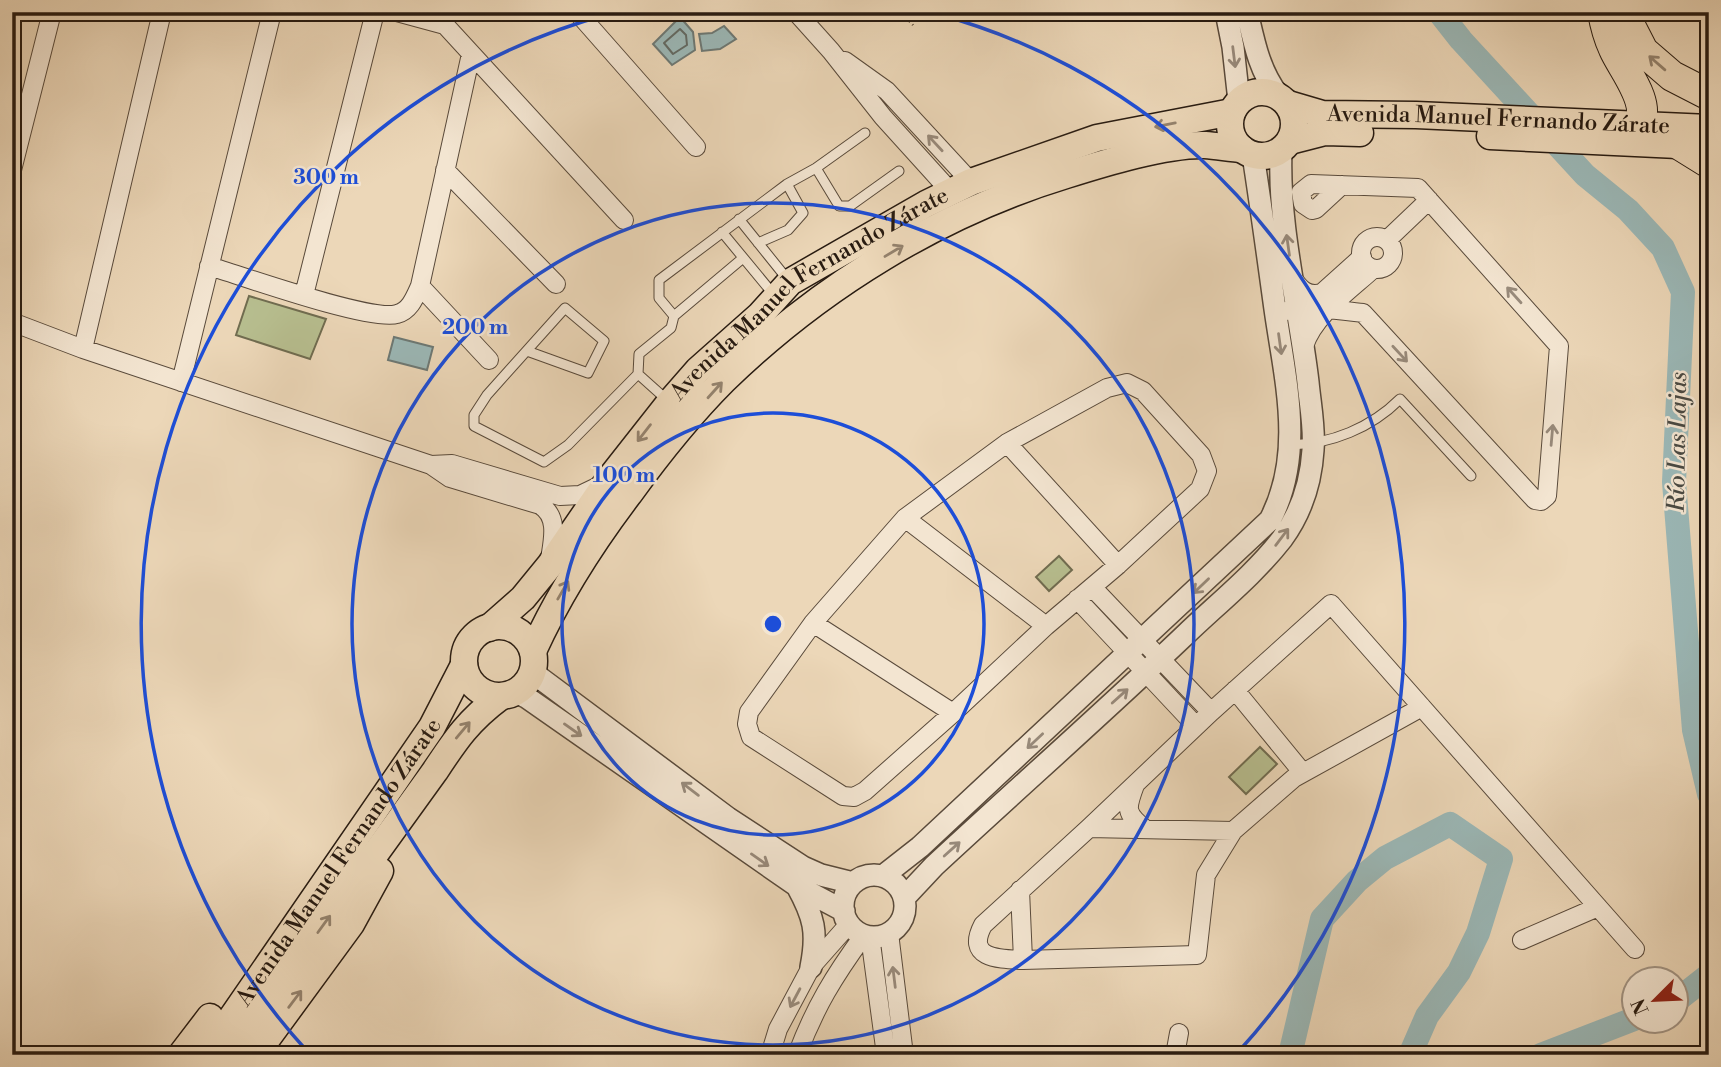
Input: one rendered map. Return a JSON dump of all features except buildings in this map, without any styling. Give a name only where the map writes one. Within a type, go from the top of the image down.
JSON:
[{"type":"highway","points":[[1603,12],[1615,51],[1631,77],[1643,114],[1661,137],[1709,163]]},
{"type":"highway","points":[[1623,12],[1643,51],[1672,76],[1709,95]]},
{"type":"main road","points":[[1257,92],[1268,92],[1283,100],[1295,123],[1285,146],[1272,155],[1248,152],[1231,132],[1235,107],[1247,95],[1257,92]]},
{"type":"main road","name":"Avenida Manuel Fernando Zárate","points":[[1283,100],[1322,114],[1416,116],[1661,137]]},
{"type":"main road","name":"Avenida Manuel Fernando Zárate","points":[[489,628],[523,598],[550,565],[607,482],[670,402],[698,370],[760,315],[783,290],[960,187],[1097,138],[1235,107]]},
{"type":"main road","name":"Avenida Manuel Fernando Zárate","points":[[1285,146],[1325,132],[1661,137],[1709,128]]},
{"type":"main road","name":"Avenida Manuel Fernando Zárate","points":[[206,1055],[238,1043],[351,924],[435,771],[461,731],[520,678],[550,612],[575,569],[661,451],[732,373],[780,329],[849,278],[921,236],[977,208],[1042,182],[1171,149],[1203,145],[1248,152]]},
{"type":"main road","points":[[489,628],[510,628],[520,633],[520,678],[480,691],[473,684],[464,665],[464,656],[473,638],[489,628]]},
{"type":"main road","name":"Avenida Manuel Fernando Zárate","points":[[238,1043],[444,707],[464,665]]},
{"type":"main road","points":[[181,1055],[283,913],[413,757]]},
{"type":"street","points":[[12,170],[52,12]]},
{"type":"street","points":[[83,349],[162,12]]},
{"type":"street","points":[[181,382],[272,12]]},
{"type":"street","points":[[304,296],[375,12]]},
{"type":"street","points":[[397,12],[444,25],[624,220]]},
{"type":"street","points":[[578,12],[696,147]]},
{"type":"street","points":[[796,12],[831,51],[887,90],[960,187]]},
{"type":"street","points":[[1226,12],[1233,47],[1235,107]]},
{"type":"street","points":[[1247,12],[1258,60],[1267,81],[1283,100]]},
{"type":"street","points":[[209,266],[304,296],[385,317],[401,314],[413,302],[420,286],[471,54]]},
{"type":"street","points":[[904,898],[934,866],[1153,665],[1268,555],[1282,538],[1303,501],[1310,478],[1313,444],[1304,346],[1280,185],[1285,146]]},
{"type":"street","points":[[904,1055],[863,928],[844,901],[853,883],[862,877],[883,876],[920,847],[1270,520],[1281,500],[1291,445],[1289,405],[1248,152]]},
{"type":"street","points":[[445,170],[556,284]]},
{"type":"street","points":[[1276,313],[1298,309],[1363,313],[1535,500],[1541,501],[1547,496],[1559,346],[1418,188],[1342,185]]},
{"type":"street","points":[[1387,240],[1429,200]]},
{"type":"street","points":[[1378,236],[1387,240],[1393,249],[1392,260],[1384,268],[1367,263],[1362,247],[1368,239],[1378,236]]},
{"type":"street","points":[[1292,278],[1307,293],[1314,295],[1322,293],[1367,263]]},
{"type":"street","points":[[1304,346],[1310,331],[1367,263]]},
{"type":"street","points":[[420,286],[489,360]]},
{"type":"street","points":[[12,322],[83,349],[431,465],[450,478],[548,501],[580,495],[607,482]]},
{"type":"street","points":[[1127,383],[1143,391],[1201,456],[1207,471],[1200,489],[953,713],[865,791],[854,797],[843,796],[751,737],[747,724],[749,712],[813,623],[905,518],[1007,443],[1107,388],[1127,383]]},
{"type":"street","points":[[1007,443],[1118,565]]},
{"type":"street","points":[[548,501],[553,519],[550,565]]},
{"type":"street","points":[[905,518],[1046,626]]},
{"type":"street","points":[[1092,587],[1136,648]]},
{"type":"street","points":[[1077,599],[1210,712]]},
{"type":"street","points":[[1422,707],[1294,778],[1233,831],[1206,875],[1197,955],[1023,960],[994,958],[984,954],[978,945],[977,935],[983,925],[1090,828],[1210,712],[1331,604],[1422,707],[1598,907],[1634,949]]},
{"type":"street","points":[[813,623],[953,713]]},
{"type":"street","points":[[1153,665],[1196,726]]},
{"type":"street","points":[[520,678],[803,867],[821,875],[853,883]]},
{"type":"street","points":[[520,678],[797,886],[863,928],[876,980]]},
{"type":"street","points":[[1235,690],[1303,773]]},
{"type":"street","points":[[1135,784],[1129,799],[1129,812],[1145,829]]},
{"type":"street","points":[[1090,828],[1233,831]]},
{"type":"street","points":[[811,967],[863,928],[903,918],[904,898],[899,888],[883,876]]},
{"type":"street","points":[[770,1055],[778,1029],[811,967],[816,944],[815,926],[809,907],[797,886]]},
{"type":"street","points":[[1020,890],[1023,960]]},
{"type":"street","points":[[1522,940],[1598,907]]},
{"type":"street","points":[[797,1055],[811,1018],[863,928]]},
{"type":"street","points":[[843,964],[863,964],[872,971],[889,1004],[886,1055]]},
{"type":"street","points":[[1175,1055],[1180,1033]]},
{"type":"lane","points":[[674,316],[659,298],[659,280],[788,184],[816,168],[865,133]]},
{"type":"lane","points":[[816,168],[839,206],[850,206],[899,171]]},
{"type":"lane","points":[[758,243],[788,230],[803,213],[788,184]]},
{"type":"lane","points":[[739,219],[758,243],[783,290]]},
{"type":"lane","points":[[722,232],[743,258],[783,290]]},
{"type":"lane","points":[[527,351],[588,373],[604,341],[565,307],[487,395],[474,415],[474,426],[544,462],[568,444],[638,373],[639,354],[671,327],[674,316],[743,258]]},
{"type":"lane","points":[[638,373],[670,402]]},
{"type":"lane","points":[[1291,445],[1313,444],[1357,430],[1400,399],[1471,475]]},
{"type":"path","points":[[901,12],[913,25]]},
{"type":"green space","points":[[249,296],[326,319],[310,359],[236,335]]},
{"type":"green space","points":[[1059,556],[1072,570],[1049,591],[1036,577]]},
{"type":"green space","points":[[1260,747],[1277,764],[1246,794],[1229,777]]},
{"type":"water","points":[[680,17],[693,32],[695,50],[672,65],[653,44]]},
{"type":"water","points":[[724,26],[736,39],[720,49],[702,51],[699,34],[712,33]]},
{"type":"water","points":[[394,337],[433,347],[427,370],[388,360]]},
{"type":"waterway","name":"Río Las Lajas","points":[[1439,12],[1461,40],[1585,175],[1628,210],[1663,248],[1683,292],[1674,482],[1694,730],[1709,794]]},
{"type":"waterway","name":"Río Las Lajas","points":[[1290,1055],[1322,919],[1357,881],[1385,858],[1450,824],[1501,859],[1478,933],[1459,972],[1427,1016],[1410,1055]]},
{"type":"waterway","name":"Río Las Lajas","points":[[1690,990],[1709,975]]},
{"type":"waterway","name":"Río Las Lajas","points":[[1541,1055],[1620,1024]]}]
